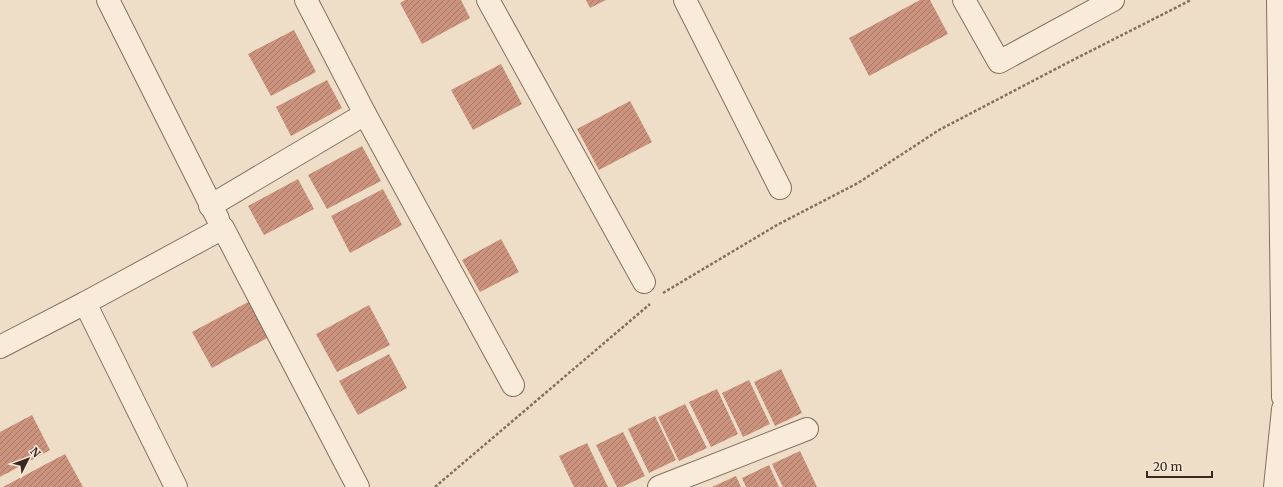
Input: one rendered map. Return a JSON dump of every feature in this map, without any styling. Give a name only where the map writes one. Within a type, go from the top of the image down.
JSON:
[{"type":"street","points":[[108,0],[210,206],[223,228],[358,487]]},
{"type":"street","points":[[306,0],[365,114],[513,385]]},
{"type":"street","points":[[488,0],[652,293]]},
{"type":"street","points":[[685,0],[780,188]]},
{"type":"street","points":[[964,0],[998,62],[1113,0]]},
{"type":"street","points":[[1278,0],[1281,119],[1283,397]]},
{"type":"street","points":[[210,206],[365,114]]},
{"type":"street","points":[[0,347],[86,303],[223,228]]},
{"type":"street","points":[[86,303],[176,487]]},
{"type":"street","points":[[1275,487],[1283,409]]},
{"type":"street","points":[[659,487],[807,429]]},
{"type":"path","points":[[434,487],[652,293],[665,292],[777,225],[858,183],[940,130],[1190,0]]},
{"type":"building","points":[[405,0],[461,0],[470,18],[422,44],[400,3]]},
{"type":"building","points":[[586,0],[606,0],[590,8]]},
{"type":"building","points":[[920,0],[930,0],[948,34],[869,76],[849,38]]},
{"type":"building","points":[[294,30],[316,72],[271,96],[248,54]]},
{"type":"building","points":[[501,64],[522,104],[473,130],[451,90]]},
{"type":"building","points":[[327,80],[342,108],[291,136],[276,107]]},
{"type":"building","points":[[630,101],[652,142],[599,170],[577,129]]},
{"type":"building","points":[[362,146],[381,181],[327,209],[308,175]]},
{"type":"building","points":[[298,179],[314,209],[264,235],[248,206]]},
{"type":"building","points":[[383,189],[402,225],[350,253],[331,216]]},
{"type":"building","points":[[501,239],[519,272],[480,292],[462,260]]},
{"type":"building","points":[[250,301],[269,337],[212,368],[192,332]]},
{"type":"building","points":[[369,305],[390,345],[337,372],[316,334]]},
{"type":"building","points":[[389,354],[407,388],[358,415],[339,381]]},
{"type":"building","points":[[781,369],[802,413],[775,426],[754,382]]},
{"type":"building","points":[[749,380],[770,424],[743,437],[722,393]]},
{"type":"building","points":[[717,389],[738,434],[711,447],[689,402]]},
{"type":"building","points":[[685,404],[707,448],[679,461],[658,417]]},
{"type":"building","points":[[32,415],[50,450],[0,477],[0,432]]},
{"type":"building","points":[[655,416],[676,460],[649,473],[628,429]]},
{"type":"building","points":[[623,432],[645,476],[622,487],[617,487],[596,445]]},
{"type":"building","points":[[587,443],[608,487],[574,487],[559,456]]},
{"type":"building","points":[[800,451],[817,487],[783,487],[772,464]]},
{"type":"building","points":[[65,454],[83,487],[3,487]]},
{"type":"building","points":[[769,465],[779,487],[746,487],[742,478]]},
{"type":"building","points":[[736,476],[741,487],[712,487]]}]
